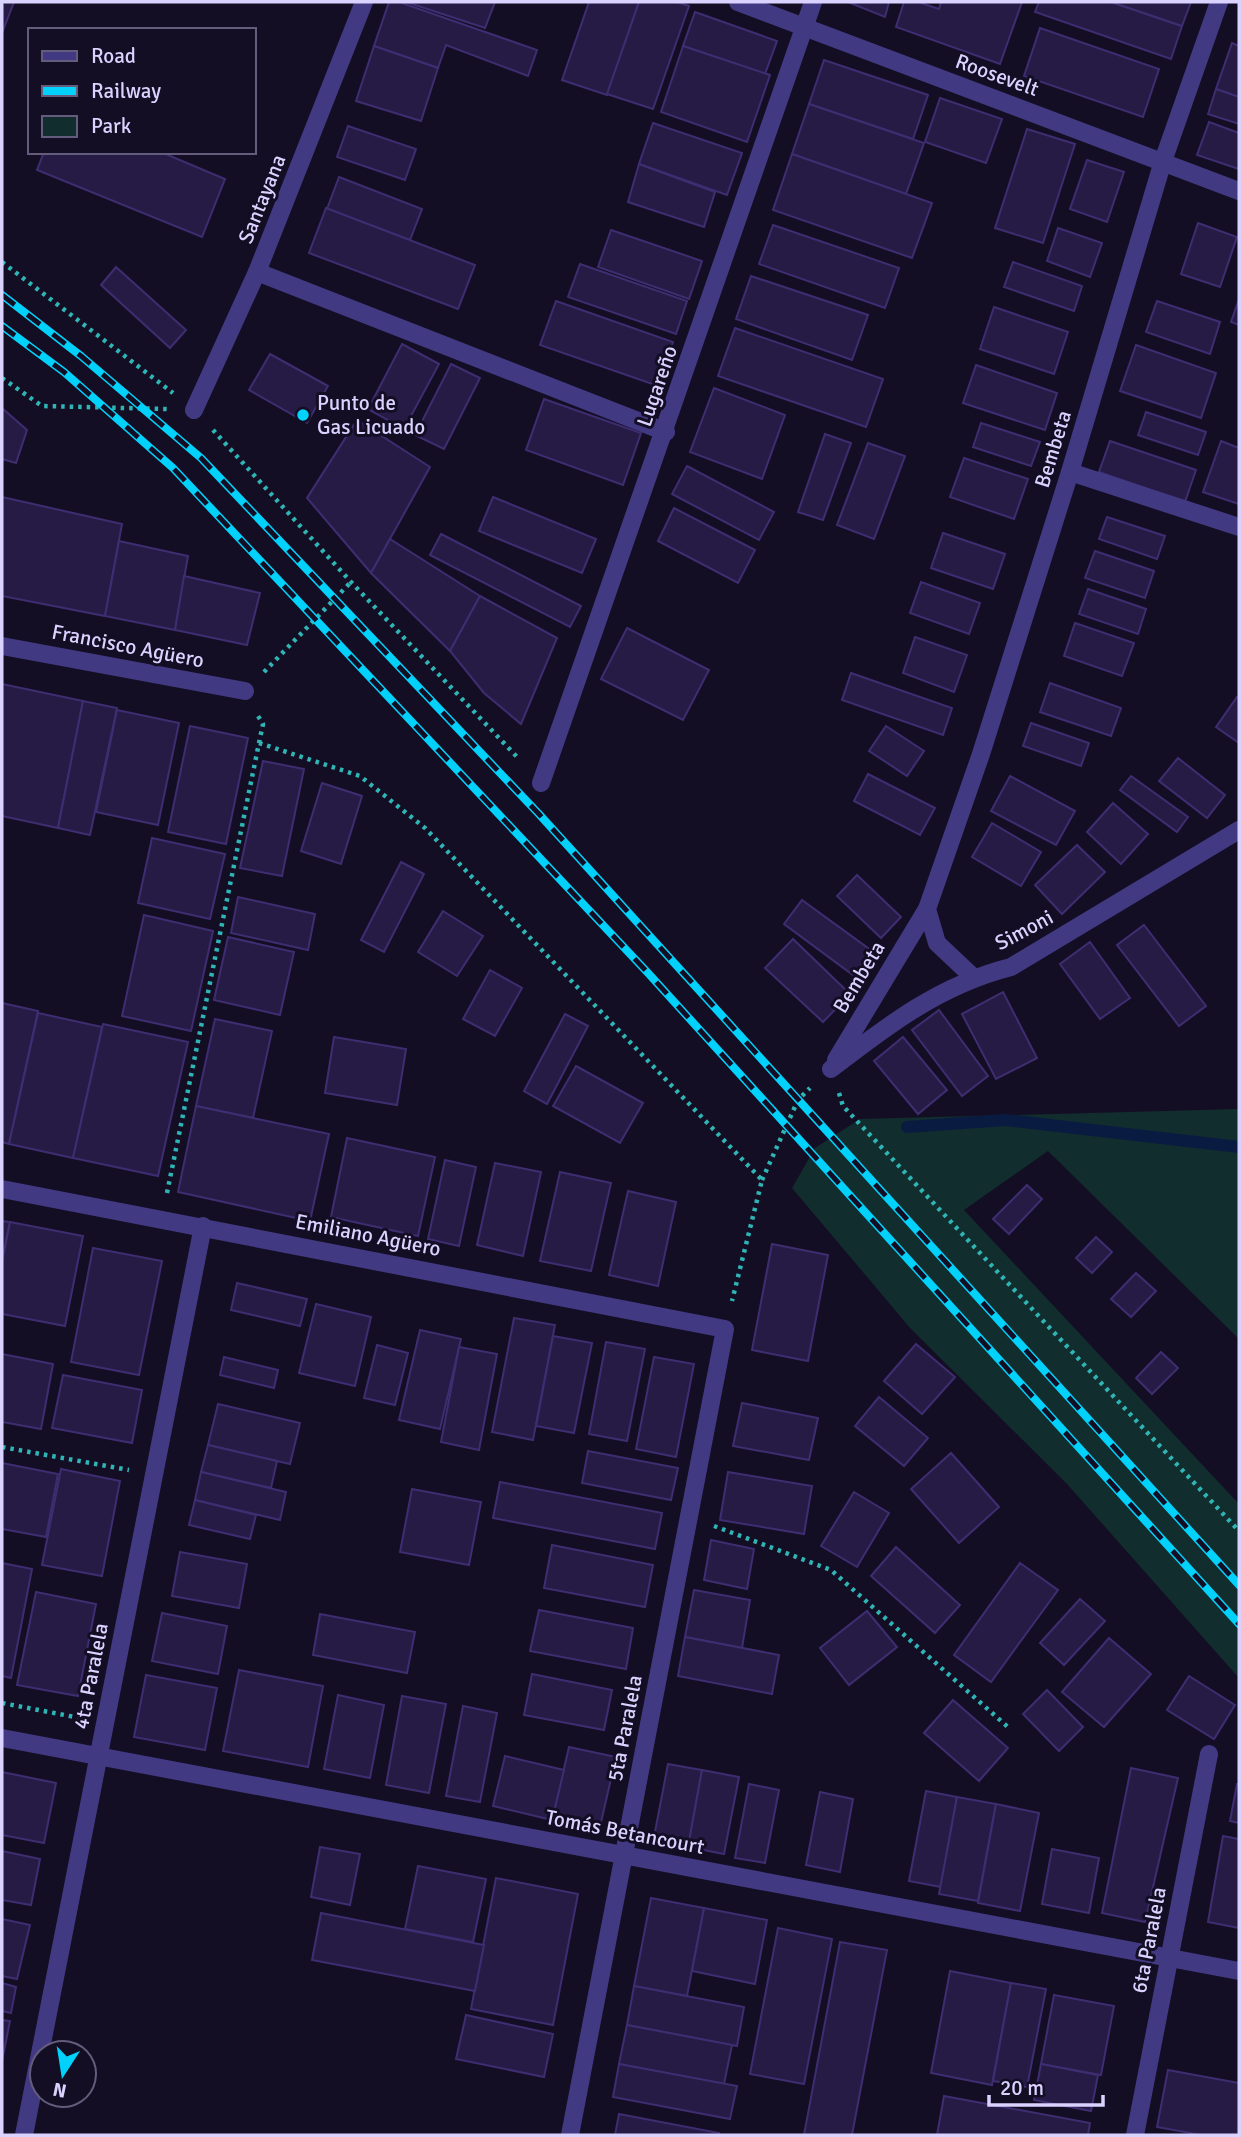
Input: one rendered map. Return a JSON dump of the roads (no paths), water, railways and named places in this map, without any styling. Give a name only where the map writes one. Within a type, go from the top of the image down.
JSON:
[{"type":"street","name":"Santayana","points":[[194,410],[257,272],[364,2]]},
{"type":"street","name":"Roosevelt","points":[[738,2],[1239,191]]},
{"type":"street","name":"Lugareño","points":[[541,783],[666,432],[813,2]]},
{"type":"street","name":"Bembeta","points":[[831,1069],[927,909],[981,754],[1070,472],[1163,161],[1219,2]]},
{"type":"street","points":[[257,272],[666,432]]},
{"type":"street","points":[[1070,472],[1239,527]]},
{"type":"street","name":"Francisco Agüero","points":[[2,646],[245,691]]},
{"type":"street","name":"Simoni","points":[[831,1069],[899,1017],[972,977],[1011,967],[1239,830]]},
{"type":"street","points":[[927,909],[937,943],[972,977]]},
{"type":"street","name":"Emiliano Agüero","points":[[2,1189],[724,1329]]},
{"type":"street","name":"4ta Paralela","points":[[24,2135],[203,1226]]},
{"type":"street","name":"5ta Paralela","points":[[570,2135],[724,1329]]},
{"type":"street","name":"Tomás Betancourt","points":[[2,1738],[1239,1971]]},
{"type":"street","name":"6ta Paralela","points":[[1135,2135],[1209,1754]]},
{"type":"waterway","points":[[907,1127],[1006,1120],[1239,1147]]},
{"type":"railway","points":[[2,295],[81,356],[201,458],[538,813],[1239,1585]]},
{"type":"railway","points":[[2,326],[64,372],[173,468],[648,973],[1239,1624]]},
{"type":"place","name":"Punto de Gas Licuado","points":[[303,415]]}]
